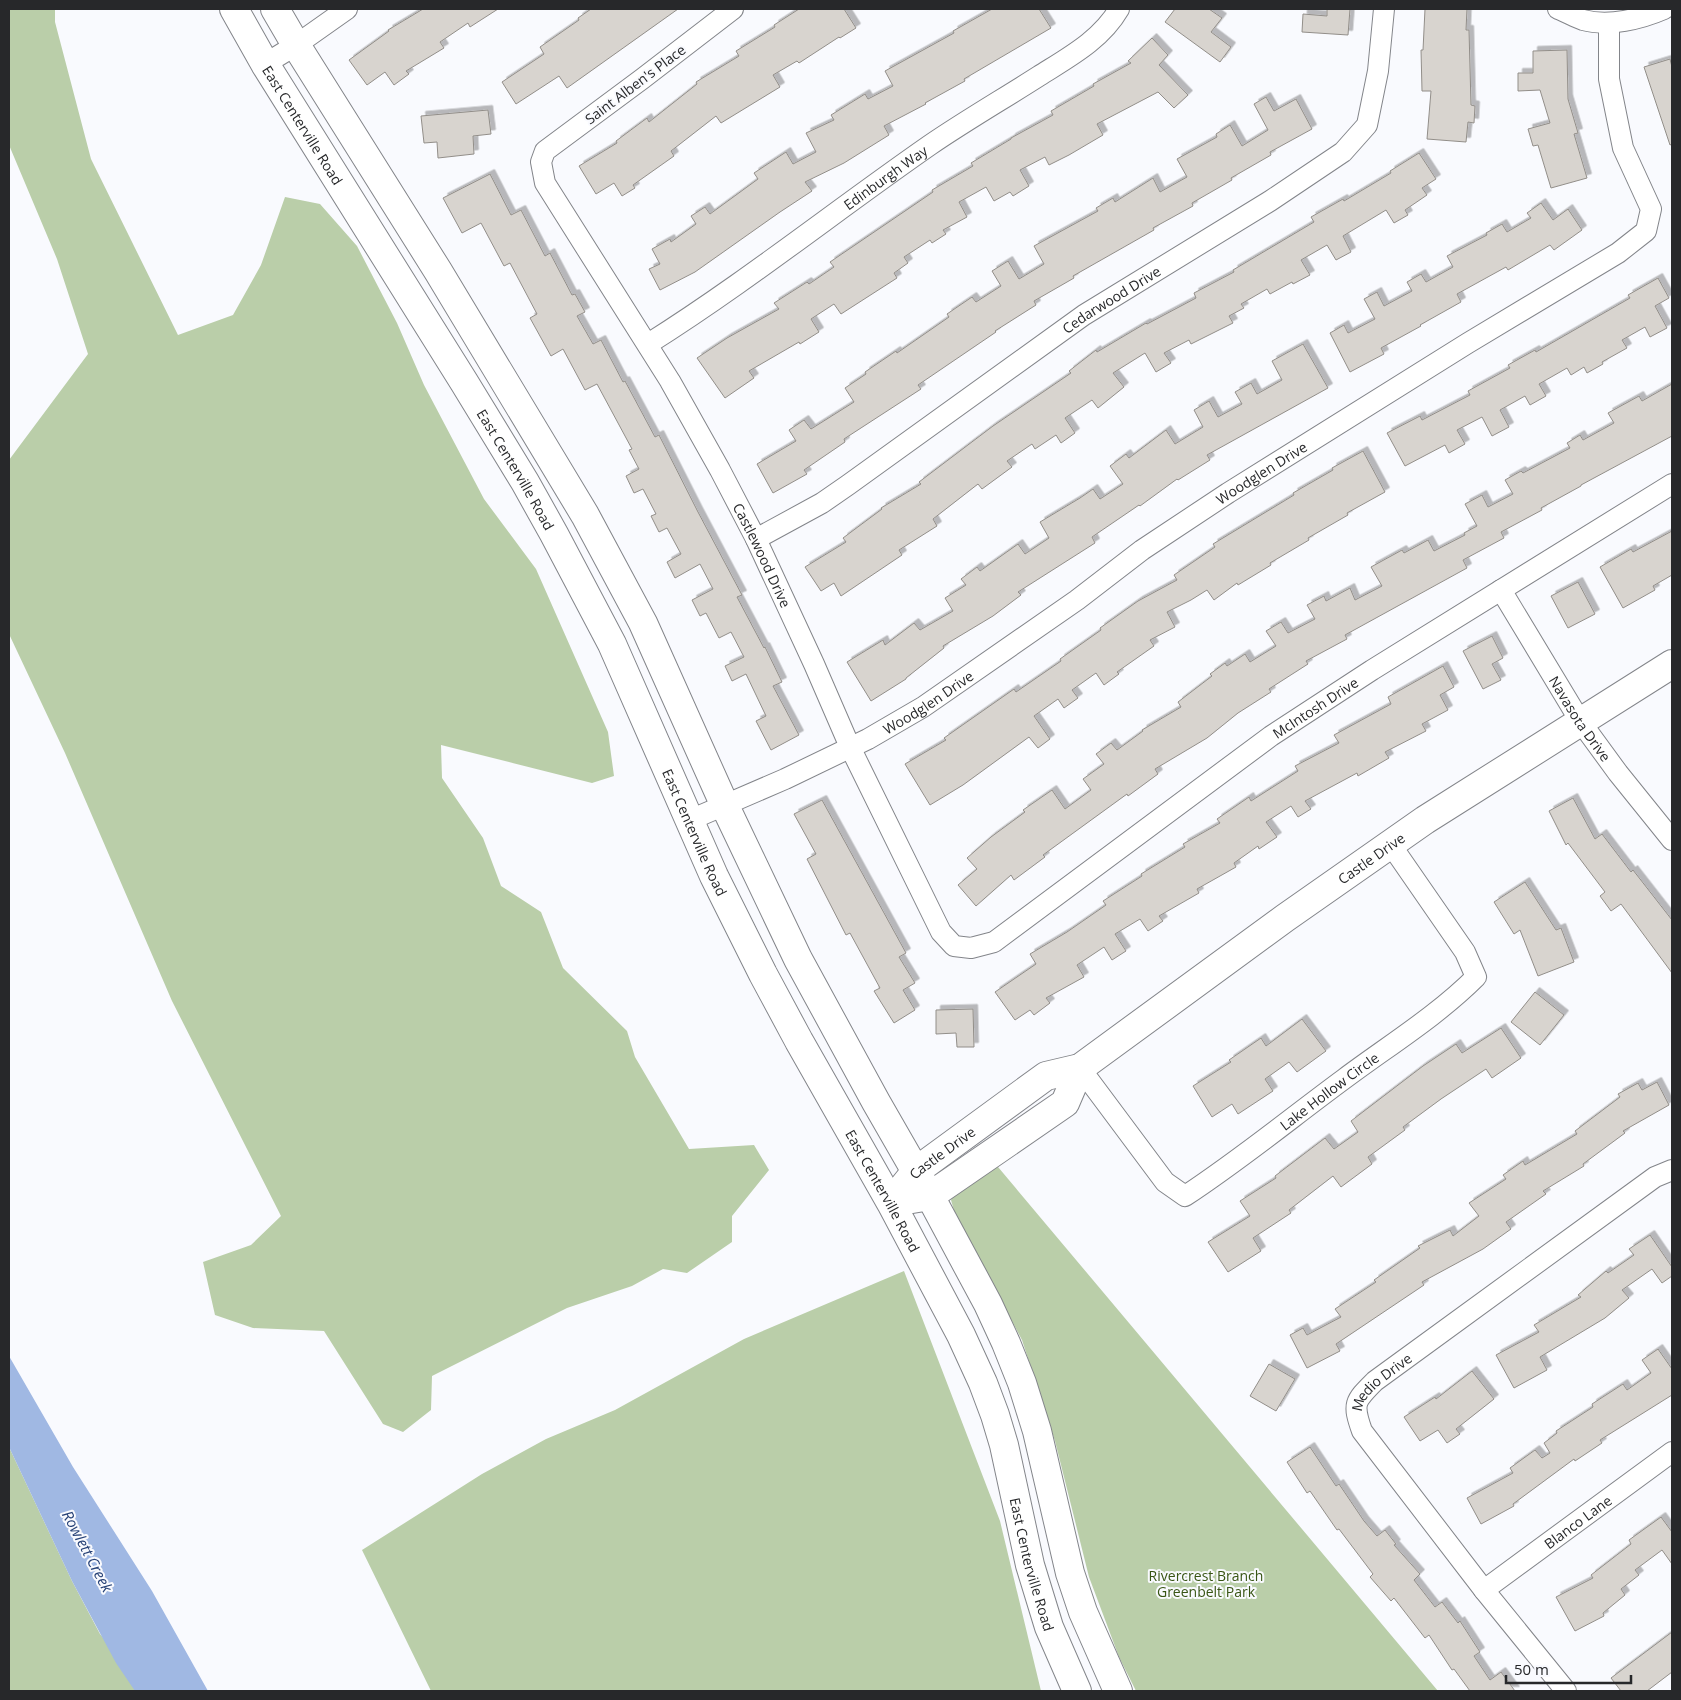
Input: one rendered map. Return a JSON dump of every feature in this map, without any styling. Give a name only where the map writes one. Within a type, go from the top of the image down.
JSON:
[{"type":"main road","name":"East Centerville Road","points":[[234,9],[266,64],[464,382],[554,534],[612,644],[714,876],[763,974],[944,1301],[984,1383],[995,1415],[1004,1445],[1030,1565],[1049,1627],[1077,1691]]},
{"type":"main road","points":[[275,9],[443,279],[585,515],[643,623],[725,806],[798,959],[988,1304],[1022,1383],[1037,1431],[1070,1573],[1084,1612],[1118,1691]]},
{"type":"main road","name":"Castle Drive","points":[[891,1203],[916,1171],[1046,1076],[1080,1068],[1390,845],[1456,800],[1672,664]]},
{"type":"main road","name":"Castle Drive","points":[[891,1203],[930,1196],[1064,1103],[1080,1068]]},
{"type":"street","points":[[266,64],[347,9]]},
{"type":"street","name":"Saint Alben's Place","points":[[541,162],[545,152],[733,9]]},
{"type":"street","name":"Edinburgh Way","points":[[648,344],[768,263],[931,144],[1090,44],[1119,9]]},
{"type":"street","name":"Cedarwood Drive","points":[[756,540],[822,503],[1084,315],[1270,201],[1343,152],[1367,125],[1378,71],[1384,9]]},
{"type":"street","points":[[1558,9],[1584,20],[1609,23],[1650,15],[1664,9]]},
{"type":"street","name":"Woodglen Drive","points":[[690,820],[785,779],[890,727],[923,707],[1077,600],[1142,550],[1228,493],[1468,343],[1618,253],[1646,231],[1651,210],[1624,148],[1609,79],[1609,23]]},
{"type":"street","name":"Castlewood Drive","points":[[541,162],[545,183],[648,344],[694,421],[756,540],[814,664],[850,747],[941,932],[954,946],[971,948]]},
{"type":"street","name":"McIntosh Drive","points":[[971,948],[994,942],[1271,736],[1372,670],[1672,484]]},
{"type":"street","name":"Navasota Drive","points":[[1500,590],[1580,721],[1672,840]]},
{"type":"street","name":"Lake Hollow Circle","points":[[1080,1068],[1165,1182],[1185,1196],[1215,1176],[1455,998],[1476,977],[1465,952],[1390,845]]},
{"type":"street","name":"Medio Drive","points":[[1566,1691],[1484,1590],[1362,1431],[1355,1412],[1359,1397],[1375,1381],[1656,1177],[1672,1170]]},
{"type":"street","name":"Blanco Lane","points":[[1484,1590],[1672,1452]]},
{"type":"green space","points":[[9,9],[55,9],[55,22],[91,159],[178,335],[233,315],[261,265],[285,197],[320,204],[357,246],[397,323],[424,385],[484,499],[536,569],[608,732],[614,776],[592,783],[441,745],[442,778],[483,838],[501,886],[541,912],[563,968],[627,1031],[635,1057],[689,1149],[754,1145],[769,1170],[732,1216],[732,1242],[687,1273],[663,1269],[632,1286],[567,1308],[432,1376],[431,1410],[403,1432],[383,1424],[324,1331],[253,1328],[215,1315],[203,1262],[251,1245],[281,1216],[172,1001],[65,753],[9,634],[9,460],[88,354],[57,259],[9,145]]},
{"type":"green space","name":"Rivercrest Branch Greenbelt Park","points":[[993,1161],[1438,1691],[1136,1691],[1119,1657],[1089,1577],[1055,1441],[1022,1340],[955,1214],[951,1200],[956,1189]]},
{"type":"green space","points":[[904,1271],[1000,1521],[1041,1691],[431,1691],[362,1550],[482,1474],[546,1439],[615,1410],[744,1339]]},
{"type":"green space","points":[[9,1447],[72,1581],[100,1634],[148,1691],[9,1691]]},
{"type":"water","name":"Rowlett Creek","points":[[9,1356],[73,1467],[152,1591],[208,1691],[135,1691],[116,1663],[72,1581],[9,1447]]},
{"type":"building","points":[[423,9],[498,9],[470,27],[468,23],[440,42],[444,48],[406,71],[409,74],[394,85],[385,72],[367,85],[349,60],[388,30]]},
{"type":"building","points":[[591,9],[678,9],[567,88],[559,76],[516,104],[502,82],[544,54],[540,47],[579,20],[578,18]]},
{"type":"building","points":[[799,9],[844,9],[856,28],[799,63],[797,61],[773,75],[780,87],[721,123],[716,116],[671,151],[674,156],[633,185],[635,188],[622,196],[614,183],[596,194],[579,166],[617,143],[616,141],[647,118],[649,122],[697,84],[696,82],[739,56],[736,51],[775,27],[774,25]]},
{"type":"building","points":[[992,9],[1039,9],[1051,28],[964,79],[965,81],[926,104],[884,126],[889,135],[844,163],[805,182],[812,191],[695,272],[660,290],[649,269],[660,264],[652,249],[670,239],[671,242],[696,224],[691,216],[705,207],[710,214],[758,179],[754,173],[786,152],[793,164],[816,152],[806,133],[834,120],[831,115],[865,94],[868,99],[893,86],[885,71],[954,33],[953,31]]},
{"type":"building","points":[[1175,9],[1209,9],[1222,18],[1211,32],[1231,47],[1220,62],[1165,22]]},
{"type":"building","points":[[1327,9],[1350,9],[1348,35],[1302,32],[1303,14],[1327,16]]},
{"type":"building","points":[[1425,9],[1467,9],[1466,30],[1469,30],[1471,105],[1475,106],[1474,123],[1468,122],[1466,142],[1427,139],[1431,91],[1422,91],[1421,50],[1423,50]]},
{"type":"building","points":[[1152,38],[1168,55],[1159,65],[1188,95],[1174,108],[1158,92],[1097,124],[1103,135],[1069,155],[1049,165],[1045,157],[1020,170],[1029,186],[1013,196],[1010,192],[994,201],[986,187],[959,202],[967,217],[943,230],[946,234],[932,243],[930,240],[904,257],[908,263],[894,273],[897,278],[841,314],[834,304],[811,319],[819,332],[749,371],[754,378],[725,398],[697,358],[727,338],[779,309],[774,303],[807,282],[809,284],[834,267],[830,262],[933,192],[932,190],[973,166],[971,163],[1053,115],[1051,111],[1094,86],[1093,84],[1131,63],[1128,61]]},
{"type":"building","points":[[1567,50],[1568,99],[1578,133],[1574,134],[1587,178],[1551,188],[1538,145],[1533,146],[1528,129],[1550,123],[1540,90],[1518,91],[1518,73],[1533,73],[1533,51]]},
{"type":"building","points":[[1670,59],[1672,67],[1672,144],[1670,145],[1644,67]]},
{"type":"building","points":[[1266,97],[1274,111],[1296,99],[1312,129],[1270,152],[1271,155],[1192,203],[1193,206],[1153,228],[1154,230],[1073,276],[1074,278],[1034,301],[1036,305],[918,385],[921,389],[844,439],[845,442],[804,470],[807,474],[773,493],[757,464],[796,441],[789,430],[804,420],[811,429],[854,402],[845,388],[866,374],[865,372],[896,351],[897,353],[949,317],[947,314],[972,297],[976,302],[1001,286],[992,271],[1008,261],[1019,279],[1044,264],[1034,246],[1098,211],[1096,208],[1113,198],[1115,202],[1153,178],[1160,192],[1187,177],[1177,159],[1217,137],[1216,134],[1230,125],[1242,146],[1268,130],[1254,104]]},
{"type":"building","points":[[488,110],[491,134],[473,136],[474,154],[438,158],[437,142],[424,143],[421,116]]},
{"type":"building","points":[[1419,153],[1436,179],[1422,188],[1427,195],[1405,210],[1408,215],[1394,223],[1386,210],[1343,236],[1351,252],[1336,260],[1327,245],[1301,260],[1310,275],[1270,294],[1267,289],[1241,304],[1244,308],[1229,316],[1233,323],[1191,344],[1189,340],[1164,353],[1171,363],[1156,372],[1145,353],[1113,373],[1124,387],[1098,408],[1092,400],[1065,418],[1075,433],[1061,443],[1056,435],[1035,449],[1032,444],[1007,461],[1012,467],[982,489],[978,484],[933,519],[937,526],[899,550],[902,555],[841,596],[834,583],[821,591],[805,567],[846,542],[843,538],[881,508],[921,484],[919,482],[993,426],[1071,373],[1069,371],[1096,350],[1097,352],[1146,323],[1196,298],[1194,293],[1234,272],[1233,270],[1314,222],[1311,217],[1343,199],[1344,201],[1391,173],[1390,171]]},
{"type":"building","points":[[490,174],[511,215],[521,210],[545,256],[550,253],[572,295],[575,294],[585,312],[577,316],[593,344],[601,340],[655,437],[659,435],[742,595],[737,597],[782,682],[773,686],[799,735],[771,750],[756,721],[766,716],[746,674],[732,681],[725,666],[744,657],[731,632],[719,638],[706,613],[700,616],[692,600],[713,589],[700,564],[675,578],[667,562],[681,554],[667,528],[659,532],[651,516],[656,514],[643,489],[634,493],[626,476],[639,469],[629,450],[632,449],[597,384],[585,390],[563,349],[551,356],[530,318],[537,314],[510,263],[504,266],[481,223],[462,233],[443,198]]},
{"type":"building","points":[[1541,203],[1553,220],[1568,209],[1582,230],[1554,250],[1550,245],[1508,270],[1506,267],[1457,294],[1461,302],[1381,348],[1384,354],[1350,372],[1330,333],[1344,325],[1348,333],[1375,319],[1364,299],[1377,292],[1384,306],[1412,291],[1407,282],[1421,274],[1426,282],[1453,267],[1447,256],[1487,235],[1486,233],[1502,224],[1507,232],[1531,218],[1527,213]]},
{"type":"building","points":[[1658,278],[1669,298],[1655,306],[1667,328],[1650,337],[1645,327],[1622,340],[1627,348],[1587,373],[1584,367],[1571,375],[1567,368],[1539,384],[1546,396],[1530,405],[1525,396],[1500,410],[1509,427],[1492,436],[1482,417],[1457,430],[1465,444],[1449,453],[1445,445],[1405,466],[1387,433],[1420,416],[1422,420],[1470,395],[1468,391],[1510,368],[1508,365],[1535,350],[1536,352],[1630,298],[1628,295]]},
{"type":"building","points":[[1303,344],[1328,388],[1207,455],[1210,460],[1177,479],[1092,537],[1095,543],[1018,592],[1021,595],[993,616],[943,646],[944,648],[906,679],[871,701],[847,662],[883,640],[885,645],[914,623],[920,630],[953,611],[945,598],[966,585],[961,579],[977,567],[980,571],[1018,544],[1025,554],[1049,538],[1040,522],[1093,489],[1100,499],[1123,484],[1110,466],[1126,454],[1129,458],[1166,430],[1175,444],[1203,427],[1194,410],[1209,401],[1218,417],[1242,404],[1235,392],[1251,383],[1257,394],[1282,380],[1272,361]]},
{"type":"building","points":[[1672,384],[1672,436],[1581,485],[1541,508],[1542,510],[1501,532],[1504,538],[1463,560],[1467,568],[1345,635],[1347,639],[1306,661],[1308,664],[1269,689],[1271,692],[1238,713],[1207,738],[1155,769],[1158,774],[1128,796],[1127,794],[1043,855],[1045,857],[1014,880],[1011,875],[976,906],[958,885],[977,869],[967,858],[991,837],[1025,812],[1023,810],[1052,790],[1065,809],[1091,790],[1083,779],[1104,764],[1096,754],[1111,743],[1117,750],[1142,730],[1181,707],[1178,702],[1212,676],[1210,674],[1225,663],[1227,666],[1245,654],[1250,662],[1276,646],[1266,631],[1281,622],[1288,633],[1315,619],[1307,605],[1324,596],[1326,601],[1350,588],[1355,600],[1382,586],[1371,567],[1402,550],[1404,553],[1428,540],[1434,551],[1465,535],[1464,533],[1477,526],[1465,504],[1482,495],[1488,507],[1513,494],[1505,480],[1521,471],[1523,473],[1570,448],[1567,443],[1580,435],[1583,440],[1614,423],[1608,413],[1639,396],[1642,401]]},
{"type":"building","points":[[1363,451],[1385,492],[1347,513],[1348,515],[1308,538],[1309,540],[1270,563],[1271,565],[1238,585],[1237,583],[1214,600],[1207,590],[1167,612],[1175,627],[1150,640],[1154,646],[1117,672],[1119,674],[1104,685],[1096,673],[1072,690],[1078,698],[1064,708],[1058,699],[1034,716],[1050,739],[1038,748],[1029,737],[963,785],[930,805],[905,764],[946,740],[944,738],[1014,689],[1016,692],[1061,661],[1060,659],[1138,601],[1177,580],[1174,575],[1215,547],[1213,544],[1294,495],[1293,493],[1333,470],[1332,468]]},
{"type":"building","points":[[1672,531],[1672,575],[1653,586],[1655,590],[1623,608],[1600,567],[1631,549],[1633,552]]},
{"type":"building","points":[[1578,582],[1595,614],[1568,628],[1551,596]]},
{"type":"building","points":[[1492,636],[1503,658],[1492,664],[1501,680],[1483,689],[1463,651]]},
{"type":"building","points":[[1443,666],[1454,687],[1440,695],[1448,710],[1422,724],[1426,731],[1385,752],[1389,758],[1358,776],[1357,773],[1305,801],[1311,809],[1298,817],[1291,806],[1266,822],[1277,837],[1259,849],[1258,846],[1234,863],[1236,867],[1197,889],[1199,893],[1159,916],[1163,921],[1148,931],[1140,919],[1115,934],[1126,951],[1112,960],[1104,947],[1077,965],[1084,977],[1046,998],[1050,1003],[1034,1015],[1030,1010],[1015,1020],[995,992],[1036,964],[1030,954],[1067,932],[1106,905],[1103,901],[1142,876],[1141,874],[1185,847],[1183,844],[1220,823],[1217,819],[1249,797],[1251,801],[1298,771],[1295,766],[1339,743],[1334,735],[1391,704],[1388,697]]},
{"type":"building","points":[[1573,798],[1595,839],[1602,834],[1672,920],[1672,973],[1621,904],[1611,911],[1600,896],[1605,892],[1568,843],[1566,845],[1549,811]]},
{"type":"building","points":[[822,800],[906,953],[899,957],[915,983],[903,990],[915,1010],[894,1023],[874,991],[880,988],[850,933],[846,935],[807,859],[816,854],[794,814]]},
{"type":"building","points":[[1525,882],[1556,930],[1561,928],[1574,962],[1538,976],[1520,930],[1514,934],[1494,902]]},
{"type":"building","points":[[1535,992],[1564,1015],[1540,1045],[1511,1022]]},
{"type":"building","points":[[973,1009],[974,1047],[957,1047],[956,1033],[936,1034],[936,1010]]},
{"type":"building","points":[[1302,1019],[1326,1051],[1297,1072],[1289,1062],[1265,1079],[1273,1091],[1238,1114],[1232,1104],[1212,1117],[1193,1086],[1231,1062],[1229,1060],[1261,1038],[1266,1046]]},
{"type":"building","points":[[1501,1028],[1521,1058],[1492,1078],[1486,1069],[1441,1099],[1403,1127],[1405,1130],[1368,1157],[1372,1164],[1341,1187],[1333,1176],[1289,1210],[1291,1213],[1253,1238],[1261,1251],[1228,1272],[1208,1242],[1250,1216],[1240,1201],[1276,1178],[1275,1176],[1325,1138],[1334,1149],[1358,1132],[1351,1121],[1423,1066],[1456,1044],[1462,1053]]},
{"type":"building","points":[[1657,1082],[1669,1105],[1623,1131],[1625,1133],[1583,1164],[1584,1166],[1543,1191],[1546,1194],[1506,1222],[1511,1229],[1483,1249],[1422,1282],[1424,1285],[1336,1344],[1340,1351],[1307,1368],[1290,1335],[1303,1328],[1307,1335],[1341,1317],[1335,1309],[1376,1282],[1374,1280],[1420,1248],[1418,1246],[1450,1230],[1453,1236],[1479,1216],[1469,1203],[1506,1179],[1503,1175],[1523,1161],[1525,1165],[1577,1134],[1575,1131],[1620,1097],[1618,1094],[1638,1083],[1642,1090]]},
{"type":"building","points":[[1650,1235],[1672,1267],[1672,1276],[1662,1283],[1652,1269],[1622,1290],[1629,1298],[1605,1318],[1540,1357],[1547,1370],[1514,1388],[1496,1355],[1539,1332],[1534,1325],[1581,1297],[1578,1295],[1606,1271],[1608,1273],[1634,1255],[1629,1249]]},
{"type":"building","points":[[1658,1349],[1672,1369],[1672,1395],[1600,1440],[1602,1443],[1575,1461],[1574,1459],[1513,1504],[1514,1506],[1481,1524],[1467,1498],[1513,1473],[1510,1468],[1535,1450],[1542,1458],[1550,1453],[1544,1443],[1557,1433],[1556,1431],[1593,1407],[1592,1404],[1623,1384],[1627,1390],[1651,1373],[1642,1360]]},
{"type":"building","points":[[1269,1364],[1295,1379],[1276,1411],[1250,1396]]},
{"type":"building","points":[[1472,1371],[1494,1399],[1456,1429],[1460,1434],[1447,1443],[1438,1430],[1420,1441],[1404,1417],[1435,1397],[1436,1399]]},
{"type":"building","points":[[1310,1447],[1336,1486],[1339,1484],[1364,1521],[1377,1536],[1385,1530],[1396,1544],[1394,1545],[1420,1574],[1414,1580],[1435,1607],[1442,1602],[1458,1623],[1460,1621],[1480,1652],[1474,1656],[1490,1680],[1501,1672],[1515,1691],[1470,1691],[1454,1669],[1452,1670],[1429,1635],[1425,1638],[1394,1598],[1391,1601],[1370,1577],[1373,1574],[1339,1529],[1337,1530],[1310,1491],[1307,1493],[1287,1462]]},
{"type":"building","points":[[1661,1517],[1672,1532],[1672,1564],[1662,1550],[1635,1570],[1639,1575],[1621,1589],[1625,1595],[1603,1613],[1604,1616],[1575,1631],[1556,1597],[1593,1578],[1591,1575],[1631,1544],[1629,1540]]},
{"type":"building","points":[[1672,1632],[1672,1672],[1647,1691],[1621,1691],[1611,1678]]}]
